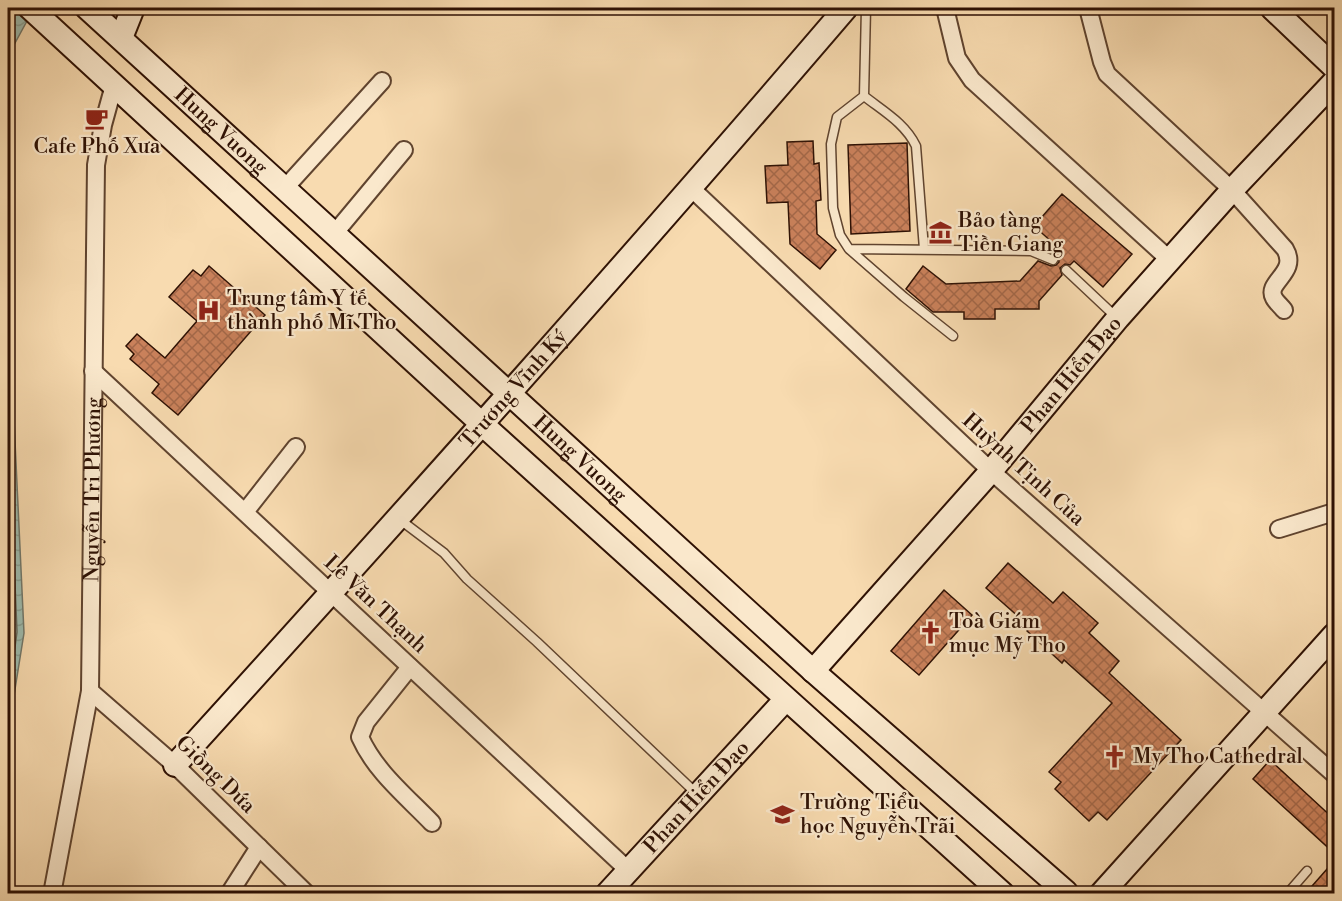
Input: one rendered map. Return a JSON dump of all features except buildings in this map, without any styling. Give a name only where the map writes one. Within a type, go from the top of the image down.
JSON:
[{"type":"main road","name":"Hung Vuong","points":[[30,8],[483,425],[1003,894]]},
{"type":"main road","points":[[121,38],[133,8]]},
{"type":"main road","name":"Trương Vĩnh Ký","points":[[176,765],[510,395],[692,189],[846,8]]},
{"type":"main road","points":[[1272,8],[1335,67]]},
{"type":"main road","name":"Hung Vuong","points":[[93,13],[813,671],[1070,893]]},
{"type":"main road","name":"Phan Hiển Đạo","points":[[813,671],[992,471],[1118,318],[1232,190],[1335,82]]},
{"type":"main road","points":[[1101,894],[1335,635]]},
{"type":"main road","name":"Phan Hiển Đạo","points":[[607,894],[786,699]]},
{"type":"street","points":[[945,8],[957,58],[972,80],[1171,261]]},
{"type":"street","points":[[1088,8],[1107,74],[1232,190],[1290,256],[1287,271],[1272,292],[1273,297],[1284,310]]},
{"type":"street","points":[[285,188],[382,81]]},
{"type":"street","name":"Nguyễn Tri Phương","points":[[52,894],[90,691],[96,165],[102,125],[114,85]]},
{"type":"street","points":[[334,234],[404,150]]},
{"type":"street","name":"Huỳnh Tịnh Của","points":[[692,189],[992,471],[1335,774]]},
{"type":"street","name":"Lê Văn Thạnh","points":[[93,371],[628,870]]},
{"type":"street","points":[[245,513],[296,447]]},
{"type":"street","points":[[1279,529],[1335,512]]},
{"type":"street","points":[[410,667],[366,722],[360,737],[370,757],[382,772],[432,823]]},
{"type":"street","name":"Giồng Dứa","points":[[90,691],[176,765],[307,894]]},
{"type":"street","points":[[229,894],[260,847]]},
{"type":"lane","points":[[864,96],[866,8]]},
{"type":"lane","points":[[864,96],[837,117],[831,144],[833,208],[840,235],[849,249],[953,336]]},
{"type":"lane","points":[[864,96],[900,123],[911,135],[916,146],[924,249]]},
{"type":"lane","points":[[849,249],[1031,251],[1053,260]]},
{"type":"lane","points":[[1066,270],[1118,318]]},
{"type":"lane","points":[[397,518],[444,553],[467,579],[698,795]]},
{"type":"lane","points":[[1287,894],[1307,871]]},
{"type":"water","points":[[8,8],[34,8],[8,56]]},
{"type":"water","points":[[8,386],[14,420],[24,633],[8,733]]},
{"type":"place","name":"Cafe Phố Xưa","points":[[97,118]]},
{"type":"place","name":"Bảo tàng Tiền Giang","points":[[940,232]]},
{"type":"place","name":"Trung tâm Y tế thành phố Mĩ Tho","points":[[209,310]]},
{"type":"place","name":"Toà Giám mục Mỹ Tho","points":[[931,633]]},
{"type":"place","name":"My Tho Cathedral","points":[[1115,756]]},
{"type":"place","name":"Trường Tiểu học Nguyễn Trãi","points":[[782,814]]}]
